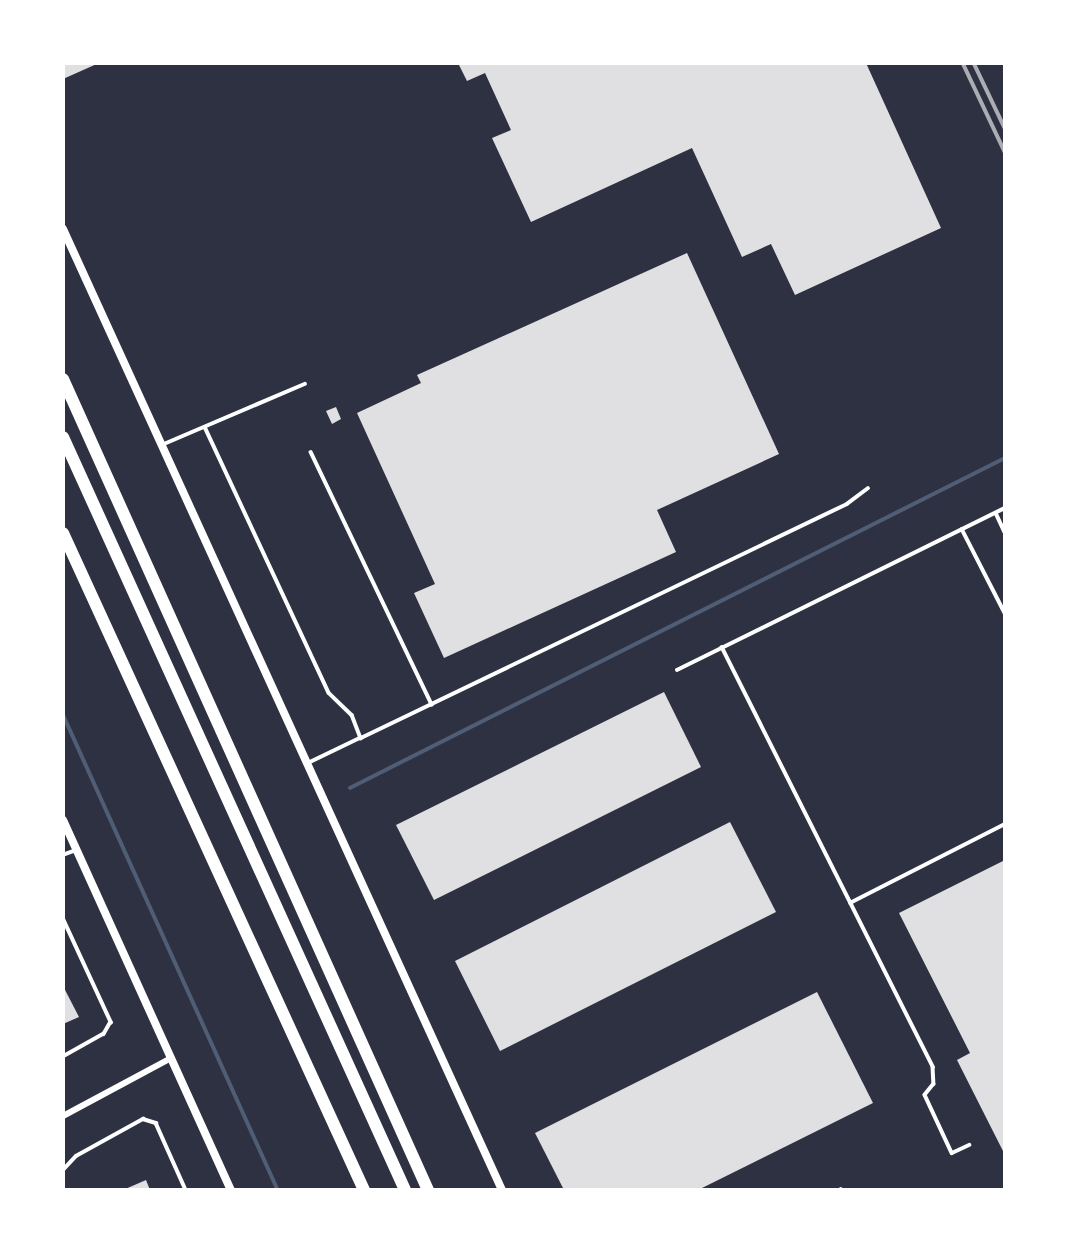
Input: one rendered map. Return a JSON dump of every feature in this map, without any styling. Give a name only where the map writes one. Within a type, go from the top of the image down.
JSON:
[{"type":"highway","points":[[63,379],[428,1190]]},
{"type":"highway","points":[[63,437],[405,1190]]},
{"type":"highway","points":[[63,533],[364,1190]]},
{"type":"street","points":[[63,229],[502,1190]]},
{"type":"street","points":[[63,820],[231,1190]]},
{"type":"street","points":[[63,1116],[171,1058]]},
{"type":"lane","points":[[162,445],[305,384]]},
{"type":"lane","points":[[205,427],[328,693],[352,715],[361,738]]},
{"type":"lane","points":[[310,452],[432,704]]},
{"type":"lane","points":[[307,764],[847,504],[868,488]]},
{"type":"lane","points":[[677,670],[1005,508]]},
{"type":"lane","points":[[996,513],[1005,532]]},
{"type":"lane","points":[[962,528],[1005,613]]},
{"type":"lane","points":[[722,647],[933,1067],[934,1084],[925,1095],[952,1153],[969,1145]]},
{"type":"lane","points":[[850,903],[1005,824]]},
{"type":"lane","points":[[63,855],[76,850]]},
{"type":"lane","points":[[63,918],[111,1022],[104,1034],[63,1057]]},
{"type":"lane","points":[[63,1170],[76,1156],[143,1119],[156,1123],[186,1190]]},
{"type":"building","points":[[63,63],[99,63],[63,79]]},
{"type":"building","points":[[458,63],[866,63],[941,228],[795,295],[771,244],[742,257],[692,148],[531,222],[492,138],[511,130],[485,73],[467,81]]},
{"type":"building","points":[[687,253],[779,454],[657,510],[676,552],[444,658],[414,593],[435,584],[357,413],[421,383],[417,375]]},
{"type":"building","points":[[336,407],[341,419],[332,424],[326,411]]},
{"type":"building","points":[[664,692],[701,767],[434,900],[396,825]]},
{"type":"building","points":[[730,822],[776,912],[500,1051],[455,961]]},
{"type":"building","points":[[1005,860],[1005,1155],[957,1060],[970,1053],[899,913]]},
{"type":"building","points":[[63,986],[79,1017],[63,1024]]},
{"type":"building","points":[[817,992],[873,1103],[698,1190],[564,1190],[535,1133]]},
{"type":"building","points":[[146,1180],[150,1190],[123,1190]]},
{"type":"waterway","points":[[350,788],[1005,458]]},
{"type":"waterway","points":[[63,714],[278,1190]]},
{"type":"railway","points":[[963,63],[1005,152]]},
{"type":"railway","points":[[974,63],[1005,128]]}]
